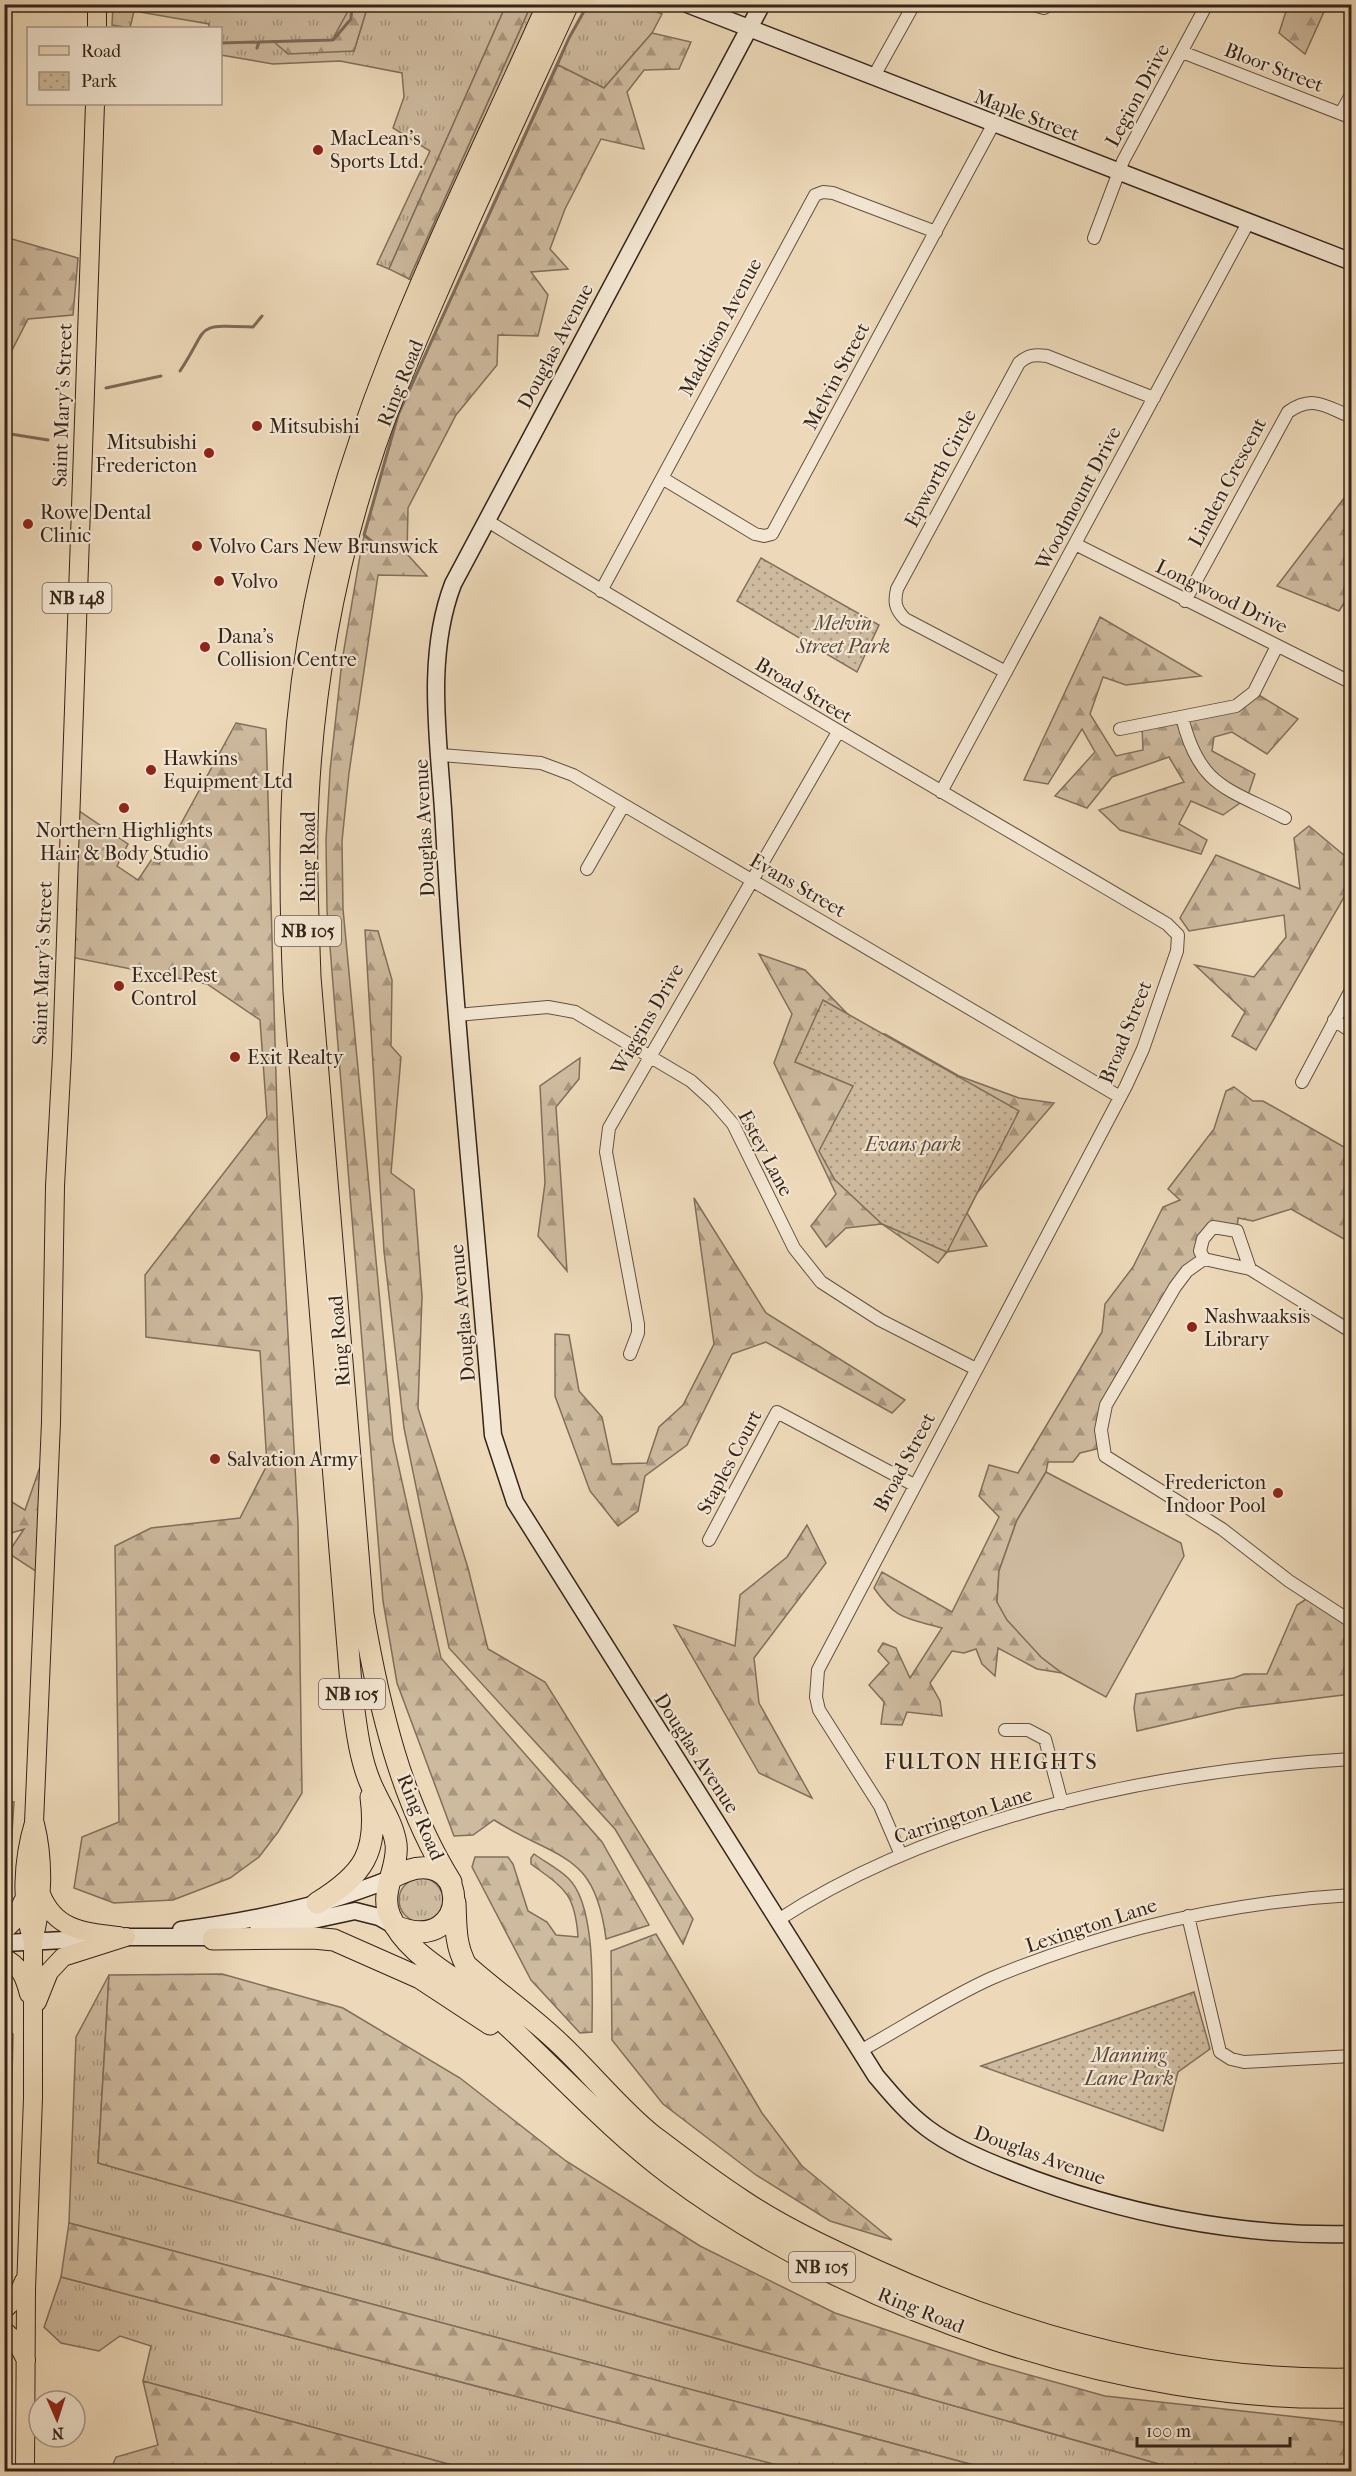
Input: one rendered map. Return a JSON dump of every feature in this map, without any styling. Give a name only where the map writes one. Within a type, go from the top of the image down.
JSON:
[{"type":"highway","name":"Ring Road","points":[[390,1879],[396,1859],[396,1839],[368,1779],[357,1732],[352,1696],[294,992],[289,900],[290,828],[296,722],[315,604],[335,522],[358,444],[391,356],[558,6]]},
{"type":"highway","name":"Ring Road","points":[[451,1882],[424,1832],[390,1738],[380,1704],[363,1614],[310,977],[306,888],[308,798],[313,730],[331,613],[352,521],[375,446],[406,364],[558,6]]},
{"type":"highway","points":[[317,1903],[354,1878],[366,1861],[373,1840],[374,1820],[368,1779]]},
{"type":"highway","points":[[424,1866],[436,1869],[451,1882],[455,1903],[452,1914],[437,1928],[414,1933],[396,1926],[387,1908],[390,1879],[408,1869],[424,1866]]},
{"type":"highway","name":"Ring Road","points":[[455,1903],[456,1940],[466,1965],[557,2041],[650,2134],[743,2201],[788,2227],[916,2288],[977,2313],[1070,2343],[1142,2360],[1200,2369],[1264,2376],[1352,2379]]},
{"type":"highway","name":"Ring Road","points":[[396,1926],[409,1945],[475,1994],[601,2116],[668,2174],[729,2216],[803,2258],[893,2300],[968,2330],[1078,2364],[1149,2380],[1243,2392],[1352,2397]]},
{"type":"highway","points":[[213,1939],[313,1938],[334,1940],[374,1956],[420,1978],[472,2010],[601,2116]]},
{"type":"main road","points":[[97,4],[97,27]]},
{"type":"main road","name":"Saint Mary's Street","points":[[25,2472],[27,2274],[34,2009],[33,1941],[39,1920],[33,1890],[40,1846],[34,1823],[51,1422],[54,1210],[94,105]]},
{"type":"main road","points":[[4,1930],[20,1911],[33,1890],[47,1910],[64,1924],[87,1932],[126,1937]]},
{"type":"main road","points":[[34,2009],[49,1972],[63,1957],[126,1937]]},
{"type":"main road","points":[[4,1958],[14,1962],[24,1976],[34,2009]]},
{"type":"main road","points":[[4,2310],[17,2296],[27,2274]]},
{"type":"main road","points":[[4,2330],[16,2343],[26,2362]]},
{"type":"street","name":"Maple Street","points":[[687,4],[874,76],[993,125],[1352,262]]},
{"type":"street","name":"Douglas Avenue","points":[[762,4],[486,520],[453,584],[440,628],[437,674],[457,1015],[493,1435],[503,1473],[515,1502],[588,1623],[860,2051],[898,2103],[928,2129],[957,2147],[1036,2180],[1128,2207],[1210,2224],[1301,2233],[1352,2234]]},
{"type":"street","points":[[874,76],[914,4]]},
{"type":"street","points":[[1030,4],[1044,8],[1051,4]]},
{"type":"street","name":"Legion Drive","points":[[1094,238],[1119,173],[1207,4]]},
{"type":"street","name":"Bloor Street","points":[[1182,52],[1346,116]]},
{"type":"street","points":[[1346,116],[1352,93]]},
{"type":"street","name":"Melvin Street","points":[[662,478],[755,534],[764,536],[772,534],[993,125]]},
{"type":"street","name":"Maddison Avenue","points":[[601,591],[815,195],[824,192],[833,193],[936,232]]},
{"type":"street","name":"Woodmount Drive","points":[[941,792],[1249,221]]},
{"type":"street","name":"Epworth Circle","points":[[1006,672],[905,619],[897,611],[894,600],[897,589],[1019,363],[1026,357],[1036,354],[1047,356],[1154,398]]},
{"type":"street","name":"Linden Crescent","points":[[1185,601],[1288,412],[1299,404],[1311,401],[1352,417]]},
{"type":"street","name":"Broad Street","points":[[486,520],[838,732],[1167,924],[1178,935],[1177,951],[1143,1049],[1120,1097],[823,1657],[815,1684],[819,1710],[880,1806],[901,1855]]},
{"type":"street","name":"Longwood Drive","points":[[1075,544],[1185,601],[1352,682]]},
{"type":"street","points":[[1120,729],[1236,706],[1246,700],[1260,683],[1277,646]]},
{"type":"street","points":[[1182,717],[1189,747],[1204,772],[1217,783],[1286,818]]},
{"type":"street","name":"Wiggins Drive","points":[[630,1354],[638,1334],[638,1324],[606,1139],[612,1118],[838,732]]},
{"type":"street","name":"Evans Street","points":[[441,755],[541,763],[573,775],[1120,1097]]},
{"type":"street","points":[[587,869],[623,806]]},
{"type":"street","points":[[1302,1082],[1352,988]]},
{"type":"street","name":"Estey Lane","points":[[457,1015],[561,1008],[588,1017],[691,1081],[733,1124],[789,1239],[821,1282],[880,1320],[976,1369]]},
{"type":"street","points":[[1334,1020],[1352,1032]]},
{"type":"street","points":[[1204,1259],[1200,1251],[1203,1239],[1213,1227],[1227,1228],[1237,1231],[1250,1269]]},
{"type":"street","points":[[1352,1332],[1250,1269],[1204,1259],[1187,1270],[1175,1287],[1106,1405],[1101,1418],[1101,1430],[1105,1456],[1222,1529],[1289,1581],[1352,1622]]},
{"type":"street","name":"Staples Court","points":[[709,1540],[777,1412],[914,1485]]},
{"type":"street","points":[[1005,1730],[1028,1730],[1045,1739],[1062,1803]]},
{"type":"street","name":"Carrington Lane","points":[[778,1920],[852,1876],[901,1855],[1062,1803],[1236,1769],[1352,1759]]},
{"type":"street","points":[[126,1937],[255,1919],[347,1897],[390,1879]]},
{"type":"street","name":"Lexington Lane","points":[[860,2051],[990,1979],[1072,1949],[1188,1916],[1244,1906],[1352,1895]]},
{"type":"street","points":[[4,1944],[126,1937],[213,1939],[355,1911],[379,1917],[396,1926]]},
{"type":"street","points":[[1188,1916],[1220,2052],[1231,2059],[1244,2062],[1352,2056]]},
{"type":"green space","points":[[237,4],[311,10],[324,5],[349,5],[333,40],[275,41],[354,51],[368,5],[506,5],[389,269],[377,264],[430,151],[393,128],[404,97],[402,73],[340,61],[273,64],[222,55],[222,27],[209,27],[209,24],[134,11],[130,27],[112,25],[113,5]]},
{"type":"green space","points":[[349,5],[368,5],[354,51],[288,54],[273,41],[332,40]]},
{"type":"green space","points":[[506,5],[531,5],[409,279],[389,269]]},
{"type":"green space","points":[[531,5],[542,5],[413,281],[409,279]]},
{"type":"green space","points":[[588,5],[639,5],[662,14],[652,33],[604,88],[558,65],[569,38]]},
{"type":"green space","points":[[1288,5],[1327,5],[1305,54],[1279,33]]},
{"type":"green space","points":[[652,33],[691,42],[679,69],[644,70],[627,92],[644,149],[601,139],[565,209],[550,249],[568,269],[531,272],[548,295],[538,336],[498,335],[497,365],[456,415],[408,508],[407,554],[427,576],[378,575],[349,773],[342,841],[343,909],[393,1441],[441,1658],[602,1842],[649,1925],[606,1939],[601,1910],[593,1889],[583,1873],[570,1862],[494,1820],[473,1835],[454,1836],[397,1683],[383,1601],[327,910],[326,840],[330,771],[342,661],[362,544],[398,415],[558,65],[604,88]]},
{"type":"green space","points":[[5,237],[78,258],[73,315],[28,319],[8,358],[5,378]]},
{"type":"green space","points":[[1351,489],[1351,592],[1339,611],[1277,586]]},
{"type":"green space","name":"Melvin Street Park","points":[[761,558],[879,625],[857,672],[737,601]]},
{"type":"green space","points":[[1100,617],[1201,676],[1126,685],[1103,677],[1090,714],[1116,756],[1143,750],[1142,725],[1236,706],[1254,692],[1298,719],[1267,754],[1232,732],[1214,737],[1212,751],[1255,774],[1247,798],[1223,815],[1191,801],[1179,824],[1207,840],[1201,854],[1120,830],[1099,810],[1184,782],[1169,757],[1112,777],[1087,808],[1055,796],[1095,752],[1082,729],[1048,784],[1024,780]]},
{"type":"green space","points":[[236,723],[266,729],[278,1146],[298,1523],[302,1793],[278,1832],[259,1857],[230,1878],[173,1900],[114,1903],[74,1888],[82,1837],[119,1822],[115,1546],[151,1528],[240,1518],[267,1465],[260,1351],[146,1337],[145,1275],[267,1117],[260,1020],[207,984],[65,956],[70,805],[128,844],[117,866],[138,880],[152,859],[159,864]]},
{"type":"green space","points":[[1309,826],[1351,861],[1351,885],[1256,1050],[1232,1036],[1245,1012],[1195,965],[1254,977],[1286,937],[1284,915],[1189,931],[1180,918],[1216,855],[1300,889],[1294,838]]},
{"type":"green space","points":[[365,930],[378,931],[392,980],[391,1046],[401,1057],[391,1173],[414,1190],[422,1296],[418,1408],[468,1568],[488,1649],[545,1682],[693,1919],[683,1944],[615,1829],[449,1648],[404,1428],[384,1251]]},
{"type":"green space","name":"Evans park","points":[[759,954],[805,970],[866,1033],[885,1034],[959,1076],[1019,1098],[1054,1103],[977,1193],[967,1213],[987,1246],[947,1252],[938,1263],[882,1224],[846,1228],[826,1247],[811,1226],[836,1194],[774,1063],[792,1014]]},
{"type":"green space","name":"Evans park","points":[[823,1000],[1019,1111],[947,1252],[882,1224],[835,1180],[819,1151],[853,1086],[795,1062]]},
{"type":"green space","points":[[580,1058],[579,1079],[556,1107],[567,1271],[538,1236],[545,1183],[540,1086]]},
{"type":"green space","points":[[1234,1087],[1253,1101],[1263,1101],[1351,1151],[1351,1243],[1291,1209],[1253,1221],[1238,1218],[1237,1231],[1213,1228],[1203,1239],[1204,1259],[1187,1271],[1106,1405],[1105,1447],[1080,1453],[1073,1462],[1048,1462],[1046,1472],[1017,1520],[999,1571],[997,1602],[1041,1657],[1062,1673],[1037,1669],[998,1648],[995,1676],[982,1664],[976,1649],[964,1653],[952,1651],[930,1683],[940,1701],[942,1716],[907,1712],[902,1725],[881,1724],[884,1702],[869,1685],[889,1663],[878,1651],[883,1643],[896,1648],[910,1678],[942,1628],[903,1616],[889,1606],[874,1588],[882,1572],[952,1612],[999,1517],[979,1496],[989,1465],[1018,1473],[1102,1332],[1105,1304],[1133,1267],[1163,1207],[1180,1200],[1168,1189],[1214,1129],[1226,1091]]},
{"type":"green space","points":[[694,1198],[766,1313],[905,1400],[892,1413],[766,1342],[732,1354],[687,1445],[645,1476],[638,1511],[618,1526],[590,1491],[555,1396],[555,1334],[569,1335],[579,1391],[602,1417],[612,1464],[647,1463],[659,1427],[683,1405],[714,1344]]},
{"type":"green space","points":[[40,1467],[37,1572],[8,1553],[24,1529],[5,1535],[4,1497],[25,1510]]},
{"type":"green space","points":[[1046,1472],[1181,1543],[1184,1556],[1106,1697],[1062,1673],[1041,1657],[1007,1620],[997,1602],[999,1571],[1017,1520]]},
{"type":"green space","points":[[807,1525],[826,1563],[754,1658],[759,1703],[812,1798],[759,1773],[674,1625],[735,1646],[740,1595],[787,1557]]},
{"type":"green space","points":[[1311,1596],[1351,1622],[1351,1694],[1237,1708],[1137,1731],[1134,1708],[1136,1694],[1234,1678],[1244,1674],[1267,1674],[1297,1605]]},
{"type":"green space","points":[[5,1801],[14,1802],[10,1865],[5,1882]]},
{"type":"green space","points":[[534,1854],[568,1878],[577,1891],[584,1908],[591,1951],[592,2032],[580,2033],[531,1980],[472,1867],[475,1857],[508,1857],[513,1864],[528,1911],[547,1922],[556,1935],[578,1937],[571,1901],[560,1886],[531,1864]]},
{"type":"green space","points":[[421,1878],[436,1885],[443,1900],[436,1915],[421,1922],[406,1915],[399,1900],[406,1885]]},
{"type":"green space","points":[[656,1934],[762,2113],[802,2166],[892,2240],[830,2221],[756,2175],[663,2104],[612,2040],[611,1951]]},
{"type":"green space","points":[[222,1974],[343,2008],[460,2078],[566,2161],[700,2246],[835,2313],[990,2364],[1105,2396],[1351,2423],[1351,2471],[1184,2471],[98,2163],[109,1975]]},
{"type":"green space","points":[[109,1975],[98,2163],[1184,2471],[996,2471],[69,2223],[76,2037]]},
{"type":"green space","name":"Manning Lane Park","points":[[1194,1992],[1210,2049],[1178,2072],[1163,2131],[981,2066]]},
{"type":"green space","points":[[5,2031],[13,2034],[5,2310]]},
{"type":"green space","points":[[69,2223],[996,2471],[800,2471],[61,2277]]},
{"type":"green space","points":[[61,2277],[800,2471],[474,2471],[143,2381],[151,2346],[120,2336],[99,2351],[61,2343],[44,2327]]},
{"type":"green space","points":[[143,2381],[474,2471],[110,2471],[116,2457],[158,2445]]},
{"type":"waterway","points":[[257,48],[259,42],[333,40],[351,19],[352,4]]},
{"type":"waterway","points":[[375,544],[364,535],[398,415],[569,38],[588,4]]},
{"type":"waterway","points":[[222,43],[259,42]]},
{"type":"waterway","points":[[180,371],[205,331],[220,326],[253,327],[262,316]]},
{"type":"waterway","points":[[106,388],[161,376]]},
{"type":"waterway","points":[[4,433],[48,440]]},
{"type":"place","name":"MacLean's Sports Ltd.","points":[[318,150]]},
{"type":"place","name":"Mitsubishi","points":[[257,426]]},
{"type":"place","name":"Mitsubishi Fredericton","points":[[209,453]]},
{"type":"place","name":"Rowe Dental Clinic","points":[[28,524]]},
{"type":"place","name":"Volvo Cars New Brunswick","points":[[197,546]]},
{"type":"place","name":"Volvo","points":[[219,581]]},
{"type":"place","name":"Dana's Collision Centre","points":[[205,647]]},
{"type":"place","name":"Hawkins Equipment Ltd","points":[[151,770]]},
{"type":"place","name":"Northern Highlights Hair & Body Studio","points":[[124,808]]},
{"type":"place","name":"Excel Pest Control","points":[[119,986]]},
{"type":"place","name":"Exit Realty","points":[[235,1057]]},
{"type":"place","name":"Nashwaaksis Library","points":[[1192,1327]]},
{"type":"place","name":"Salvation Army","points":[[215,1459]]},
{"type":"place","name":"Fredericton Indoor Pool","points":[[1278,1493]]},
{"type":"district","name":"FULTON HEIGHTS","points":[[991,1761]]}]
